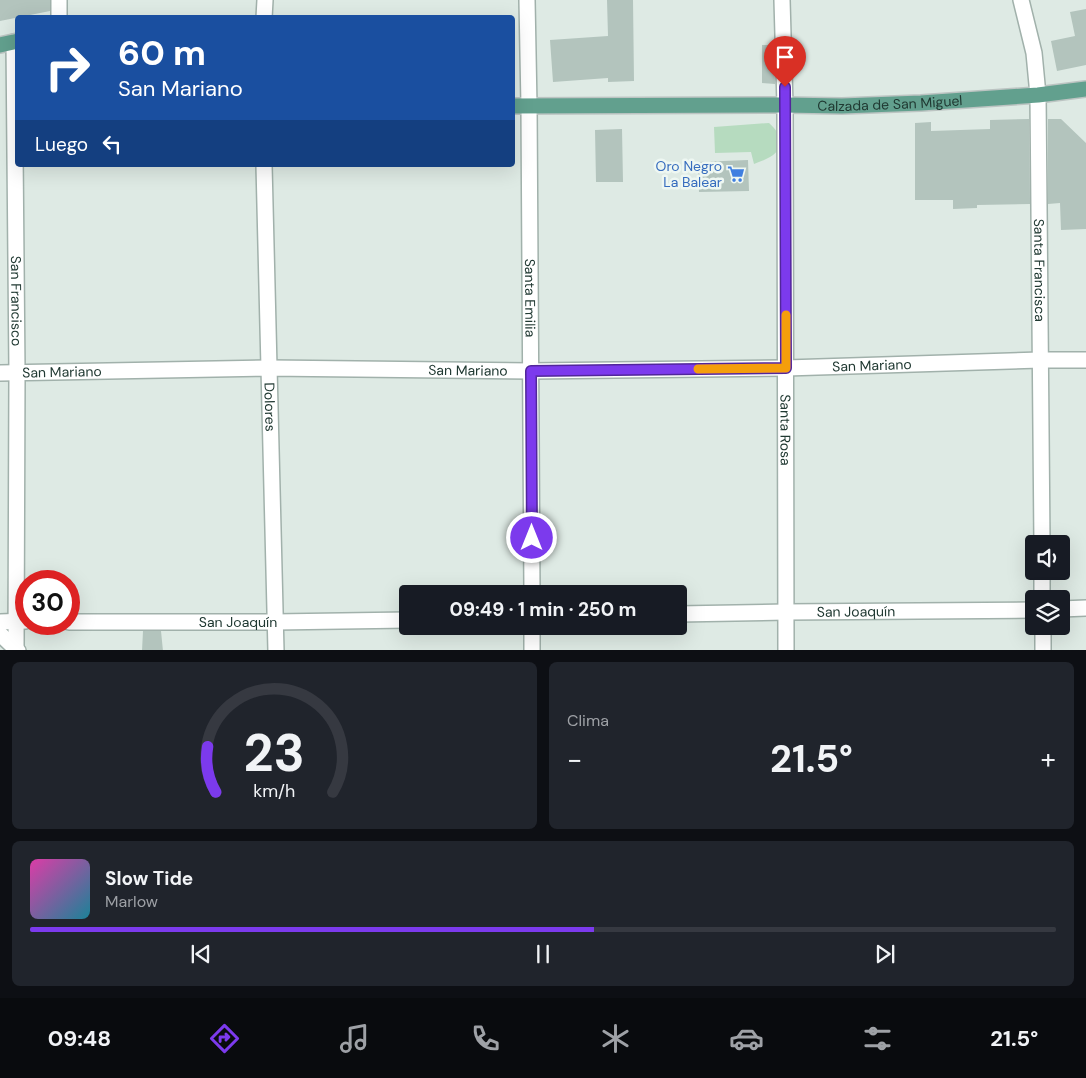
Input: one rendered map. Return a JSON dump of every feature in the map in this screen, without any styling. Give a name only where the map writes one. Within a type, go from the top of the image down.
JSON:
[{"type":"main road","name":"Calzada de San Miguel","points":[[515,106],[842,106],[1084,93]]},
{"type":"street","points":[[59,0],[59,15]]},
{"type":"street","points":[[264,15],[265,0]]},
{"type":"street","name":"Santa Emilia","points":[[527,0],[530,106],[532,585]]},
{"type":"street","name":"Santa Rosa","points":[[782,0],[785,105],[786,650]]},
{"type":"street","name":"Santa Francisca","points":[[1021,0],[1034,53],[1038,96],[1042,535]]},
{"type":"street","name":"San Francisco","points":[[11,43],[20,570]]},
{"type":"street","name":"Dolores","points":[[264,167],[276,650]]},
{"type":"street","name":"San Mariano","points":[[0,373],[269,368],[531,371],[786,368],[1086,360]]},
{"type":"street","points":[[1070,609],[1086,608]]},
{"type":"street","name":"San Joaquín","points":[[687,614],[1025,610]]},
{"type":"street","name":"San Joaquín","points":[[80,622],[399,620]]},
{"type":"street","points":[[0,622],[15,621]]},
{"type":"street","points":[[0,634],[17,650]]},
{"type":"street","name":"San Francisco","points":[[17,650],[19,635]]},
{"type":"street","points":[[532,635],[532,650]]},
{"type":"street","points":[[1043,635],[1044,650]]},
{"type":"green space","points":[[769,123],[779,136],[780,145],[775,153],[768,158],[754,164],[751,152],[715,153],[714,127]]},
{"type":"building","points":[[0,0],[50,0],[50,11],[30,15],[15,15],[15,18],[0,21]]},
{"type":"building","points":[[607,0],[633,0],[634,81],[608,82],[608,78],[553,82],[550,40],[608,36]]},
{"type":"building","points":[[1086,9],[1086,65],[1057,71],[1051,41],[1075,36],[1070,12]]},
{"type":"building","points":[[762,45],[774,45],[775,84],[762,83]]},
{"type":"building","points":[[1029,119],[1030,204],[977,205],[977,208],[953,209],[953,200],[915,200],[915,123],[931,122],[931,131],[990,129],[990,120]]},
{"type":"building","points":[[1048,119],[1061,119],[1086,143],[1086,229],[1061,230],[1060,203],[1048,204]]},
{"type":"building","points":[[622,129],[623,182],[596,182],[595,130]]},
{"type":"building","points":[[748,160],[749,191],[699,192],[698,162]]},
{"type":"building","points":[[143,631],[161,631],[163,650],[142,650]]},
{"type":"slow traffic","points":[[698,369],[786,368],[786,315]]},
{"type":"place","name":"Oro Negro La Balear","points":[[736,174]]},
{"type":"route","points":[[532,538],[531,371],[786,368],[785,87]]}]
